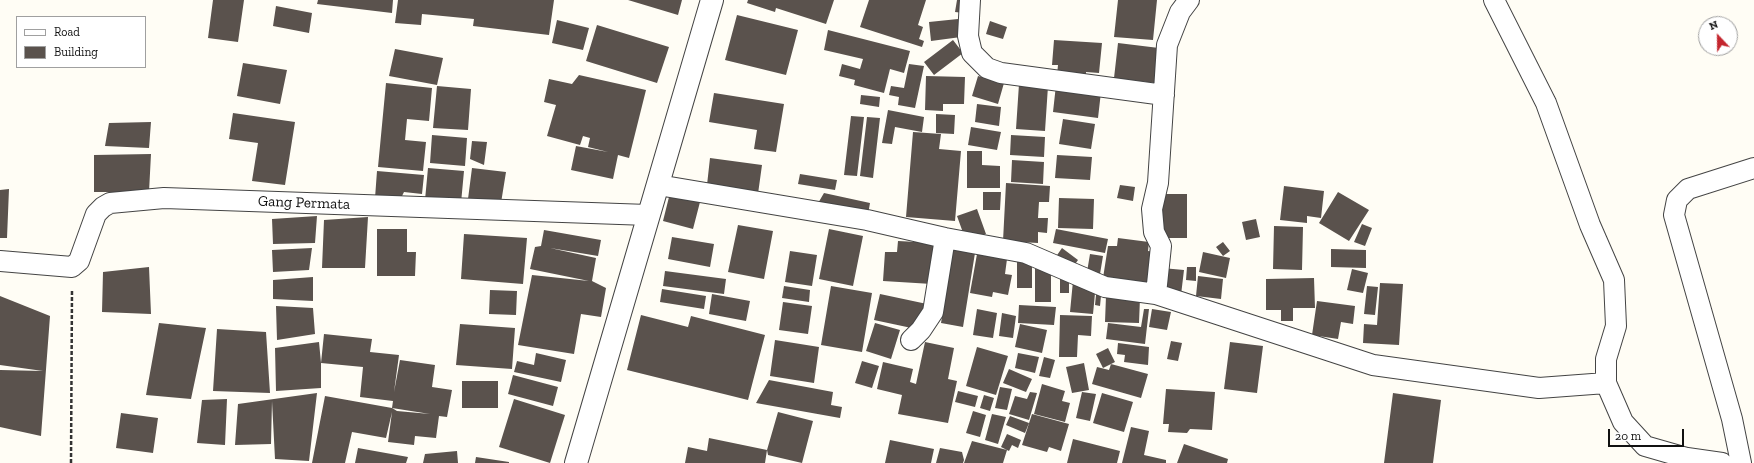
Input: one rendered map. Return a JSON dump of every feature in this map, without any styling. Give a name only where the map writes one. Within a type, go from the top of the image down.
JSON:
[{"type":"street","points":[[576,463],[712,0]]},
{"type":"street","points":[[970,0],[968,36],[972,53],[986,68],[1001,73],[1164,95]]},
{"type":"street","points":[[1156,294],[1161,246],[1154,232],[1152,209],[1158,183],[1167,45],[1180,12],[1188,0]]},
{"type":"street","points":[[1494,0],[1546,103],[1590,225],[1614,280],[1616,326],[1606,359],[1606,383],[1623,422],[1645,446],[1687,458],[1722,463]]},
{"type":"street","points":[[1741,463],[1732,419],[1674,215],[1677,200],[1688,189],[1754,168]]},
{"type":"street","points":[[658,185],[867,220],[946,238],[1026,253],[1105,287],[1156,294],[1373,365],[1539,388],[1606,383]]},
{"type":"street","name":"Gang Permata","points":[[72,267],[79,261],[96,214],[103,207],[110,203],[164,198],[648,215]]},
{"type":"street","points":[[911,340],[921,330],[933,312],[946,238]]},
{"type":"street","points":[[0,261],[72,267]]},
{"type":"path","points":[[71,463],[72,267]]},
{"type":"building","points":[[213,0],[244,0],[238,42],[208,38]]},
{"type":"building","points":[[318,0],[393,0],[392,13],[317,4]]},
{"type":"building","points":[[398,0],[554,0],[549,35],[473,26],[474,19],[422,14],[421,25],[395,23]]},
{"type":"building","points":[[628,0],[682,0],[678,15]]},
{"type":"building","points":[[748,0],[834,0],[826,24],[776,8],[775,12],[747,3]]},
{"type":"building","points":[[869,0],[926,0],[918,25],[923,27],[919,39],[924,41],[922,47],[860,27]]},
{"type":"building","points":[[957,0],[966,0],[964,13],[955,12]]},
{"type":"building","points":[[1118,0],[1157,0],[1153,40],[1114,37]]},
{"type":"building","points":[[276,6],[312,13],[309,33],[273,26]]},
{"type":"building","points":[[737,15],[798,30],[786,75],[725,60]]},
{"type":"building","points":[[958,19],[961,37],[931,41],[929,22]]},
{"type":"building","points":[[557,20],[589,28],[583,50],[552,43]]},
{"type":"building","points":[[990,21],[1007,27],[1003,39],[986,34]]},
{"type":"building","points":[[597,25],[669,47],[657,83],[586,61]]},
{"type":"building","points":[[828,30],[910,51],[904,73],[890,69],[884,93],[854,85],[855,80],[839,76],[842,64],[860,69],[863,59],[824,50]]},
{"type":"building","points":[[953,40],[963,53],[934,75],[924,62]]},
{"type":"building","points":[[1054,40],[1102,43],[1099,73],[1086,72],[1086,77],[1057,75],[1058,65],[1052,65]]},
{"type":"building","points":[[1118,43],[1159,48],[1155,83],[1114,78]]},
{"type":"building","points":[[395,49],[443,58],[437,85],[389,76]]},
{"type":"building","points":[[243,63],[287,70],[280,104],[237,96]]},
{"type":"building","points":[[909,64],[924,66],[915,108],[898,105],[899,97],[889,95],[891,86],[904,88]]},
{"type":"building","points":[[579,75],[646,90],[629,158],[618,155],[613,179],[571,170],[576,146],[608,152],[588,147],[590,138],[583,136],[580,145],[547,136],[556,105],[544,102],[549,79],[572,84]]},
{"type":"building","points":[[926,76],[965,77],[964,104],[943,104],[943,111],[925,110]]},
{"type":"building","points":[[978,76],[1004,83],[998,104],[972,96]]},
{"type":"building","points":[[386,83],[432,88],[429,121],[407,119],[405,140],[426,142],[423,171],[378,167]]},
{"type":"building","points":[[1019,84],[1048,86],[1045,131],[1016,129]]},
{"type":"building","points":[[1056,85],[1101,92],[1098,118],[1053,112]]},
{"type":"building","points":[[437,86],[471,89],[468,130],[433,128]]},
{"type":"building","points":[[714,93],[784,104],[776,152],[754,149],[757,130],[709,122]]},
{"type":"building","points":[[861,95],[880,97],[879,107],[860,104]]},
{"type":"building","points":[[977,104],[1001,107],[999,126],[975,122]]},
{"type":"building","points":[[888,110],[924,117],[922,132],[895,127],[892,144],[882,143]]},
{"type":"building","points":[[233,113],[295,122],[285,185],[252,181],[258,143],[229,139]]},
{"type":"building","points":[[936,114],[955,115],[954,134],[936,133]]},
{"type":"building","points":[[851,116],[864,117],[857,176],[844,175]]},
{"type":"building","points":[[867,117],[880,118],[873,178],[860,176]]},
{"type":"building","points":[[1063,119],[1095,124],[1091,149],[1059,144]]},
{"type":"building","points":[[151,122],[149,148],[105,146],[109,123]]},
{"type":"building","points":[[971,127],[1001,132],[997,150],[968,145]]},
{"type":"building","points":[[913,132],[941,134],[939,149],[961,151],[955,221],[906,217]]},
{"type":"building","points":[[432,135],[467,138],[465,166],[430,163]]},
{"type":"building","points":[[1011,135],[1045,137],[1044,157],[1010,155]]},
{"type":"building","points":[[472,141],[487,142],[484,165],[470,159]]},
{"type":"building","points":[[967,151],[982,151],[982,165],[1000,166],[1000,188],[967,188]]},
{"type":"building","points":[[151,154],[149,192],[94,192],[94,155]]},
{"type":"building","points":[[1057,155],[1092,157],[1090,180],[1055,178]]},
{"type":"building","points":[[710,158],[762,165],[757,201],[706,194]]},
{"type":"building","points":[[1012,160],[1044,162],[1043,184],[1011,182]]},
{"type":"building","points":[[428,168],[464,171],[461,203],[425,200]]},
{"type":"building","points":[[472,168],[506,172],[501,203],[468,199]]},
{"type":"building","points":[[377,171],[424,175],[422,194],[404,192],[400,200],[375,198]]},
{"type":"building","points":[[800,174],[837,180],[835,190],[798,184]]},
{"type":"building","points":[[1006,183],[1050,186],[1049,202],[1039,202],[1038,218],[1048,218],[1047,233],[1038,232],[1038,243],[1003,241]]},
{"type":"building","points":[[1120,185],[1135,187],[1133,201],[1117,198]]},
{"type":"building","points":[[1284,186],[1324,191],[1321,218],[1307,216],[1307,223],[1280,220]]},
{"type":"building","points":[[9,189],[7,238],[0,238],[0,190]]},
{"type":"building","points":[[983,192],[1001,192],[1000,210],[983,210]]},
{"type":"building","points":[[1338,192],[1369,210],[1349,241],[1319,223]]},
{"type":"building","points":[[670,193],[700,202],[693,229],[663,221]]},
{"type":"building","points":[[824,193],[870,203],[867,220],[814,210]]},
{"type":"building","points":[[1161,194],[1187,194],[1187,238],[1161,238]]},
{"type":"building","points":[[1059,198],[1094,199],[1093,229],[1058,228]]},
{"type":"building","points":[[977,209],[986,234],[966,241],[957,216]]},
{"type":"building","points":[[317,216],[315,243],[273,244],[272,219]]},
{"type":"building","points":[[368,217],[365,268],[322,268],[324,220]]},
{"type":"building","points":[[1256,219],[1260,237],[1246,240],[1242,222]]},
{"type":"building","points":[[1362,224],[1372,228],[1365,246],[1354,242]]},
{"type":"building","points":[[738,225],[773,231],[764,279],[728,272]]},
{"type":"building","points":[[1274,226],[1303,227],[1302,270],[1273,269]]},
{"type":"building","points":[[377,229],[407,229],[407,252],[416,252],[415,276],[377,276]]},
{"type":"building","points":[[829,229],[863,236],[853,286],[819,279]]},
{"type":"building","points":[[1056,229],[1108,239],[1105,253],[1053,243]]},
{"type":"building","points":[[544,230],[601,240],[598,256],[550,248],[596,258],[592,281],[606,288],[601,317],[581,314],[574,354],[518,345],[532,275],[589,281],[530,269],[535,247],[541,246]]},
{"type":"building","points":[[464,234],[527,238],[523,284],[461,279]]},
{"type":"building","points":[[672,237],[714,244],[710,267],[668,259]]},
{"type":"building","points":[[1118,238],[1149,242],[1148,251],[1155,252],[1150,285],[1103,278],[1108,246],[1117,246]]},
{"type":"building","points":[[898,241],[935,243],[932,284],[883,281],[885,252],[897,252]]},
{"type":"building","points":[[1223,242],[1230,251],[1223,256],[1216,247]]},
{"type":"building","points":[[312,248],[309,270],[273,272],[272,250]]},
{"type":"building","points":[[1062,248],[1078,260],[1071,270],[1055,258]]},
{"type":"building","points":[[953,249],[975,253],[963,327],[941,323]]},
{"type":"building","points":[[1331,249],[1366,250],[1366,268],[1331,267]]},
{"type":"building","points":[[790,251],[817,255],[812,286],[785,282]]},
{"type":"building","points":[[1203,252],[1230,258],[1226,278],[1199,272]]},
{"type":"building","points":[[977,254],[1007,259],[1005,274],[1012,275],[1008,295],[993,292],[992,297],[970,293]]},
{"type":"building","points":[[1090,254],[1103,256],[1100,274],[1087,272]]},
{"type":"building","points":[[1017,258],[1032,258],[1032,288],[1017,288]]},
{"type":"building","points":[[149,267],[151,314],[102,312],[103,272]]},
{"type":"building","points":[[1187,267],[1196,267],[1196,281],[1186,280]]},
{"type":"building","points":[[1162,268],[1184,270],[1181,295],[1159,292]]},
{"type":"building","points":[[1035,269],[1051,270],[1051,302],[1035,302]]},
{"type":"building","points":[[1352,269],[1368,273],[1363,293],[1347,290]]},
{"type":"building","points":[[665,271],[726,279],[724,294],[663,286]]},
{"type":"building","points":[[1060,275],[1069,275],[1069,293],[1060,293]]},
{"type":"building","points":[[1198,276],[1223,279],[1221,299],[1196,296]]},
{"type":"building","points":[[313,277],[313,301],[273,299],[273,280]]},
{"type":"building","points":[[1314,278],[1315,308],[1293,308],[1293,321],[1281,321],[1281,310],[1266,310],[1266,279]]},
{"type":"building","points":[[1073,281],[1096,283],[1093,314],[1070,312]]},
{"type":"building","points":[[1380,283],[1403,284],[1399,345],[1363,343],[1364,324],[1377,325]]},
{"type":"building","points":[[1097,285],[1102,286],[1100,306],[1095,305]]},
{"type":"building","points":[[784,286],[810,290],[809,302],[782,298]]},
{"type":"building","points":[[831,286],[872,293],[862,352],[821,345]]},
{"type":"building","points":[[1367,286],[1378,287],[1375,315],[1364,314]]},
{"type":"building","points":[[662,289],[706,296],[704,309],[660,302]]},
{"type":"building","points":[[490,290],[517,291],[516,315],[489,314]]},
{"type":"building","points":[[712,294],[750,301],[746,321],[709,314]]},
{"type":"building","points":[[880,294],[927,304],[921,330],[874,320]]},
{"type":"building","points":[[0,296],[50,316],[41,436],[0,427],[0,370],[43,371],[0,365]]},
{"type":"building","points":[[1106,296],[1140,298],[1139,323],[1105,322]]},
{"type":"building","points":[[1317,301],[1355,306],[1353,324],[1341,322],[1338,339],[1312,335]]},
{"type":"building","points":[[783,302],[812,306],[808,334],[779,330]]},
{"type":"building","points":[[1019,305],[1056,307],[1054,325],[1018,323]]},
{"type":"building","points":[[276,306],[313,308],[315,334],[277,340]]},
{"type":"building","points":[[977,309],[997,313],[993,338],[973,335]]},
{"type":"building","points":[[1144,309],[1149,309],[1145,344],[1106,339],[1108,323],[1141,327]]},
{"type":"building","points":[[1152,309],[1171,312],[1167,330],[1149,327]]},
{"type":"building","points":[[1002,313],[1016,316],[1013,338],[999,336]]},
{"type":"building","points":[[641,315],[688,327],[691,316],[765,335],[748,400],[627,370]]},
{"type":"building","points":[[1060,315],[1092,316],[1091,336],[1078,335],[1077,357],[1059,357]]},
{"type":"building","points":[[159,323],[206,328],[191,399],[146,395]]},
{"type":"building","points":[[875,323],[900,330],[891,359],[866,351]]},
{"type":"building","points":[[460,324],[515,328],[512,369],[456,365]]},
{"type":"building","points":[[1020,324],[1047,330],[1042,353],[1015,347]]},
{"type":"building","points":[[217,329],[266,332],[270,393],[213,391]]},
{"type":"building","points":[[324,334],[372,339],[370,352],[399,355],[394,392],[400,360],[435,365],[432,387],[452,390],[447,417],[439,416],[436,438],[415,436],[414,445],[388,442],[392,412],[386,438],[352,432],[345,463],[312,463],[325,396],[392,408],[393,401],[360,397],[363,367],[321,363]],"holes":[[[392,408],[430,414],[397,411]]]},
{"type":"building","points":[[775,340],[819,347],[814,383],[770,376]]},
{"type":"building","points":[[1171,341],[1182,343],[1178,361],[1167,359]]},
{"type":"building","points":[[319,342],[321,388],[276,391],[275,348]]},
{"type":"building","points":[[925,342],[954,348],[948,379],[957,381],[948,423],[898,414],[902,395],[877,389],[883,362],[913,369],[910,382],[916,384]]},
{"type":"building","points":[[1230,342],[1263,346],[1257,393],[1224,389]]},
{"type":"building","points":[[1118,343],[1149,347],[1148,365],[1124,362],[1125,355],[1117,354]]},
{"type":"building","points":[[977,347],[1008,356],[996,395],[966,386]]},
{"type":"building","points":[[1108,348],[1115,362],[1103,368],[1096,354]]},
{"type":"building","points":[[536,353],[566,360],[561,382],[514,372],[517,361],[534,365]]},
{"type":"building","points":[[1018,353],[1039,357],[1035,373],[1015,368]]},
{"type":"building","points":[[1044,357],[1055,360],[1050,378],[1039,376]]},
{"type":"building","points":[[862,361],[879,366],[872,388],[855,383]]},
{"type":"building","points":[[1084,363],[1089,390],[1072,393],[1066,367]]},
{"type":"building","points":[[1111,364],[1148,374],[1141,398],[1092,384],[1097,367],[1109,370]]},
{"type":"building","points":[[1009,369],[1032,379],[1026,392],[1003,383]]},
{"type":"building","points":[[513,375],[558,387],[553,406],[508,394]]},
{"type":"building","points":[[769,380],[833,392],[831,405],[842,407],[840,418],[756,403]]},
{"type":"building","points":[[462,381],[498,381],[498,408],[462,408]]},
{"type":"building","points":[[1042,384],[1065,391],[1062,401],[1070,403],[1065,422],[1034,414]]},
{"type":"building","points":[[1000,387],[1012,389],[1007,410],[995,408]]},
{"type":"building","points":[[1166,389],[1215,392],[1212,430],[1190,429],[1187,433],[1168,432],[1169,424],[1163,424]]},
{"type":"building","points":[[958,391],[978,396],[975,407],[955,402]]},
{"type":"building","points":[[1030,392],[1037,393],[1029,420],[1009,414],[1015,396],[1027,399]]},
{"type":"building","points":[[1082,392],[1096,394],[1090,421],[1076,418]]},
{"type":"building","points":[[317,393],[309,461],[275,459],[272,401],[271,444],[235,445],[238,404]]},
{"type":"building","points":[[1102,393],[1133,402],[1124,432],[1093,423]]},
{"type":"building","points":[[1393,393],[1441,400],[1433,463],[1384,463]]},
{"type":"building","points":[[984,395],[994,398],[990,411],[980,408]]},
{"type":"building","points":[[227,399],[225,445],[197,443],[202,400]]},
{"type":"building","points":[[514,399],[565,415],[550,463],[499,447]]},
{"type":"building","points":[[973,411],[986,415],[980,437],[966,433]]},
{"type":"building","points":[[778,412],[813,421],[802,463],[768,455],[767,450]]},
{"type":"building","points":[[121,413],[158,418],[153,453],[116,448]]},
{"type":"building","points":[[992,414],[1006,417],[998,444],[985,440]]},
{"type":"building","points":[[1032,414],[1069,424],[1061,451],[1049,447],[1047,452],[1022,445]]},
{"type":"building","points":[[1010,416],[1029,423],[1025,433],[1006,425]]},
{"type":"building","points":[[1131,427],[1149,431],[1144,455],[1166,460],[1166,463],[1122,463]]},
{"type":"building","points":[[1007,434],[1021,440],[1018,448],[1012,445],[1009,451],[1001,447]]},
{"type":"building","points":[[709,438],[767,450],[765,463],[685,463],[688,447],[707,451]]},
{"type":"building","points":[[1073,439],[1120,451],[1117,463],[1067,463]]},
{"type":"building","points":[[890,440],[934,449],[931,463],[885,463]]},
{"type":"building","points":[[972,441],[1007,450],[1003,463],[964,463]]},
{"type":"building","points":[[1184,444],[1228,459],[1227,463],[1177,463]]},
{"type":"building","points":[[358,448],[408,457],[406,463],[355,463]]},
{"type":"building","points":[[940,448],[962,452],[964,460],[963,463],[936,463]]},
{"type":"building","points":[[457,451],[458,463],[423,463],[425,454]]},
{"type":"building","points":[[476,457],[509,462],[509,463],[475,463]]}]
